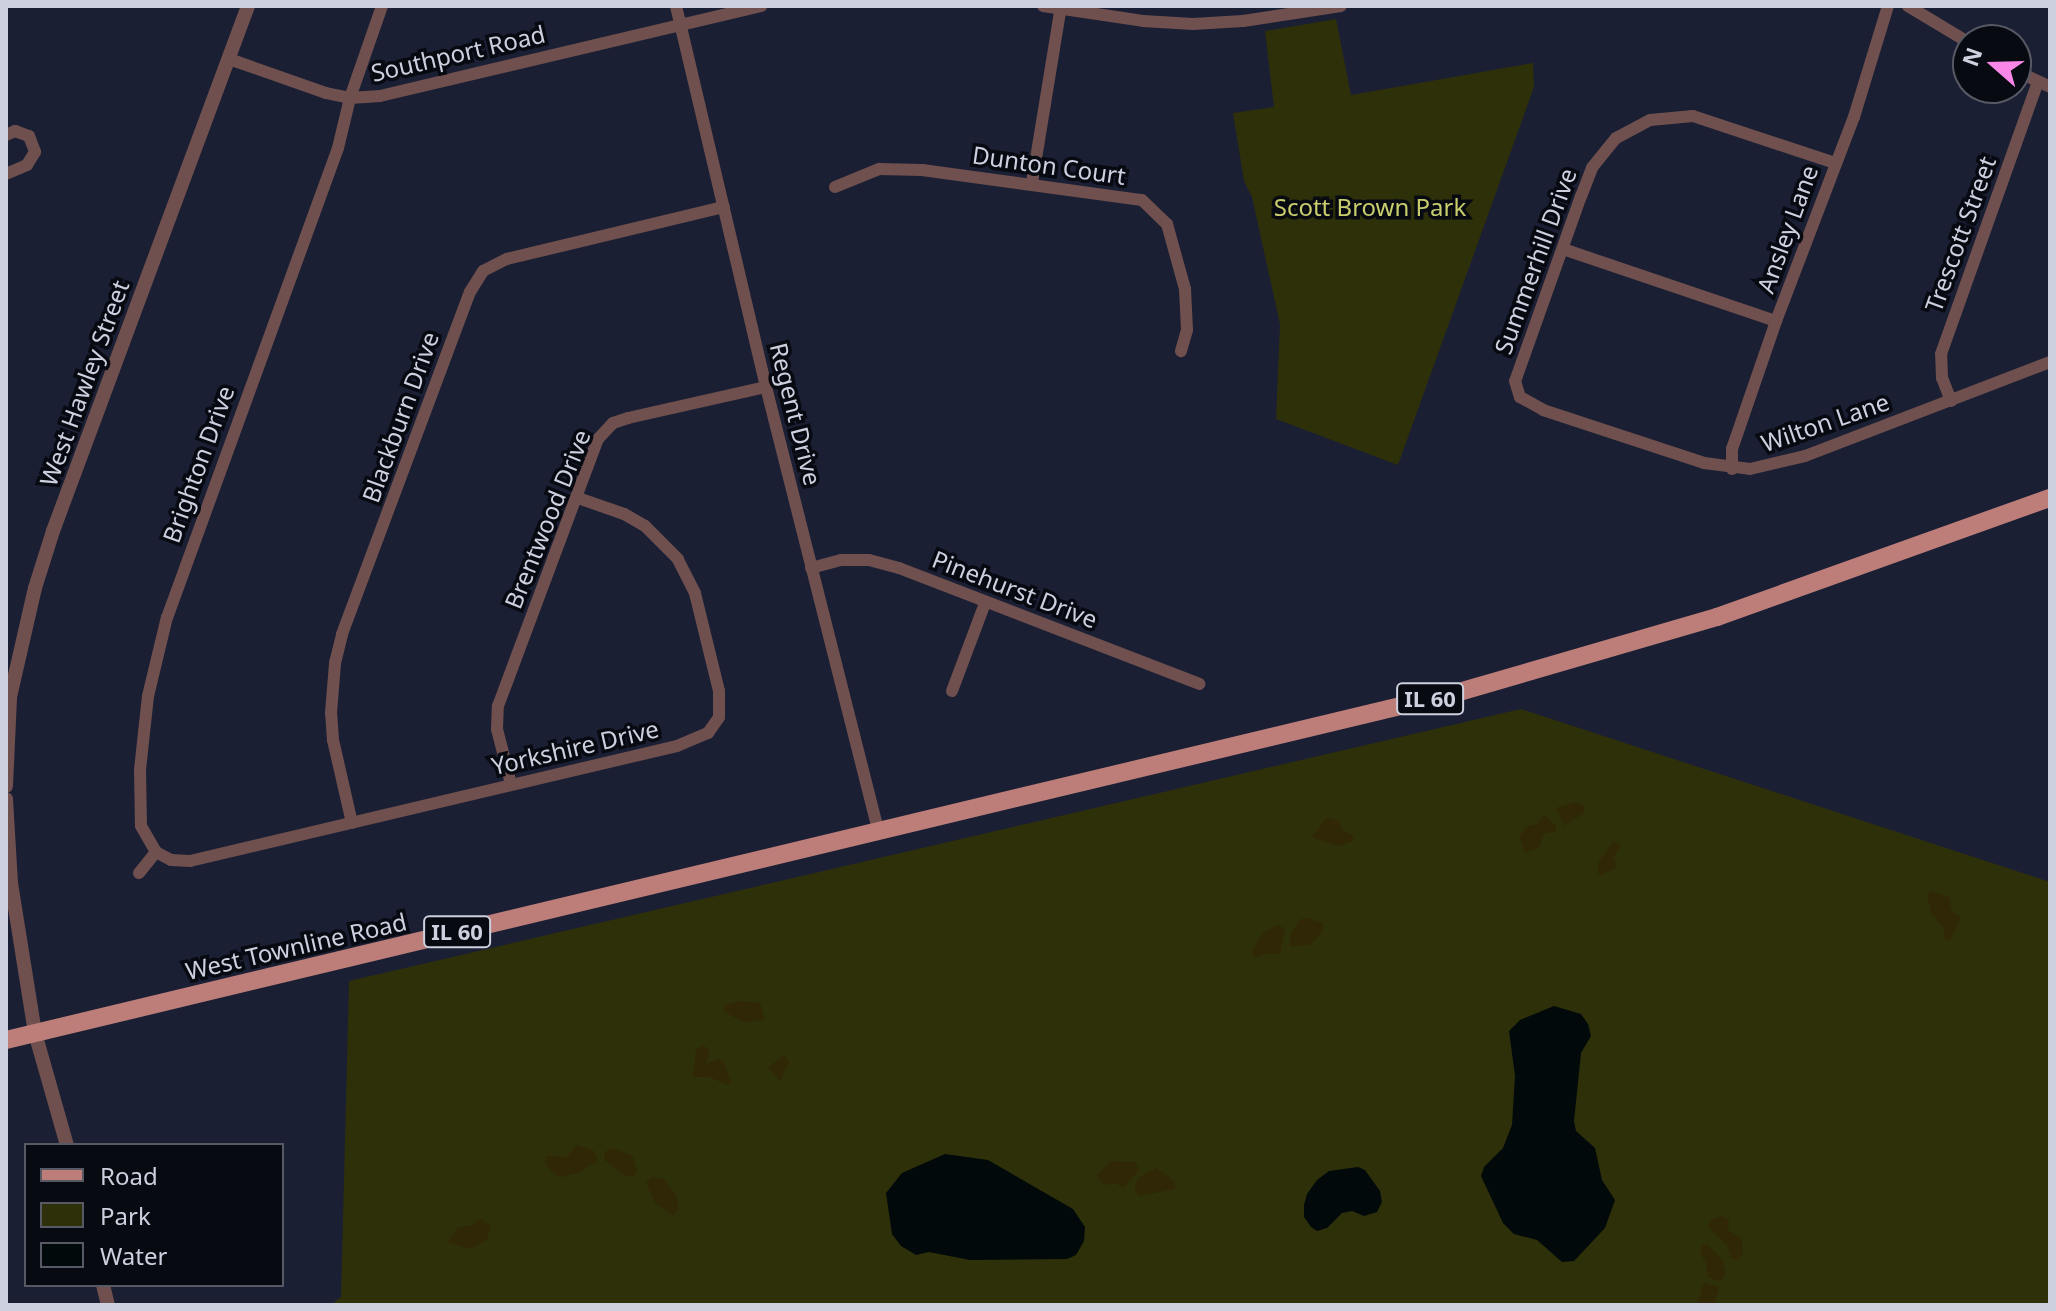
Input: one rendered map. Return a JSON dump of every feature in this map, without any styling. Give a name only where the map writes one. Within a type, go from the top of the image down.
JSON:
[{"type":"main road","name":"IL 60","points":[[878,831],[1444,696],[1624,646],[1883,560],[2050,498]]},
{"type":"main road","name":"West Townline Road","points":[[6,1040],[878,831]]},
{"type":"street","name":"West Hawley Street","points":[[6,786],[8,697],[53,531],[248,6]]},
{"type":"street","name":"Brighton Drive","points":[[156,852],[141,826],[140,770],[148,696],[167,617],[338,148],[350,98],[382,6]]},
{"type":"street","name":"Regent Drive","points":[[676,6],[766,387],[878,831]]},
{"type":"street","name":"Southport Road","points":[[350,98],[380,96],[762,6]]},
{"type":"street","points":[[1043,6],[1143,21],[1193,24],[1243,21],[1341,6]]},
{"type":"street","name":"Ansley Lane","points":[[1732,469],[1732,449],[1776,321],[1864,87],[1888,6]]},
{"type":"street","points":[[1908,6],[1952,32]]},
{"type":"street","points":[[1032,183],[1061,7]]},
{"type":"street","points":[[229,59],[326,93],[350,98]]},
{"type":"street","name":"Trescott Street","points":[[1951,401],[1942,378],[1941,354],[2044,84]]},
{"type":"street","name":"Summerhill Drive","points":[[1520,397],[1515,381],[1592,168],[1616,138],[1650,120],[1693,116],[1835,163]]},
{"type":"street","points":[[6,135],[15,131],[29,136],[35,152],[27,165],[6,174]]},
{"type":"street","name":"Dunton Court","points":[[835,187],[879,169],[922,170],[1142,200],[1160,213],[1167,224],[1185,289],[1187,330],[1181,351]]},
{"type":"street","name":"Blackburn Drive","points":[[352,823],[333,740],[331,713],[335,663],[342,634],[470,292],[483,271],[507,259],[724,207]]},
{"type":"street","points":[[1563,249],[1776,321]]},
{"type":"street","name":"Wilton Lane","points":[[1520,397],[1543,410],[1732,469],[1765,468],[1805,456],[2050,362]]},
{"type":"street","name":"Brentwood Drive","points":[[511,784],[496,716],[598,439],[613,423],[766,387]]},
{"type":"street","name":"Yorkshire Drive","points":[[156,852],[171,860],[190,861],[696,740],[713,727],[721,708],[695,593],[678,559],[645,526],[624,514],[578,498]]},
{"type":"street","name":"Pinehurst Drive","points":[[811,568],[841,560],[869,560],[899,568],[1199,684]]},
{"type":"street","points":[[952,691],[985,603]]},
{"type":"street","points":[[6,799],[11,883],[35,1033],[66,1143]]},
{"type":"street","points":[[139,873],[156,852]]},
{"type":"green space","name":"Scott Brown Park","points":[[1336,19],[1351,95],[1533,63],[1534,87],[1398,465],[1276,419],[1280,324],[1252,197],[1244,181],[1233,113],[1274,107],[1265,31]]},
{"type":"green space","points":[[1521,709],[2050,882],[2050,1305],[331,1305],[341,1297],[349,981]]},
{"type":"sand","points":[[1575,802],[1585,806],[1584,813],[1564,826],[1556,808]]},
{"type":"sand","points":[[1544,815],[1556,826],[1556,831],[1544,834],[1539,848],[1525,853],[1519,837],[1527,826],[1537,824]]},
{"type":"sand","points":[[1327,817],[1340,822],[1343,830],[1354,836],[1352,842],[1337,846],[1312,837]]},
{"type":"sand","points":[[1613,841],[1621,845],[1614,857],[1617,867],[1601,875],[1598,873],[1598,863]]},
{"type":"sand","points":[[1931,891],[1949,897],[1952,912],[1961,917],[1951,940],[1945,939],[1944,928],[1931,913],[1927,896]]},
{"type":"sand","points":[[1307,918],[1323,923],[1322,932],[1310,945],[1290,946],[1290,937],[1299,920]]},
{"type":"sand","points":[[1278,925],[1285,929],[1280,954],[1254,958],[1252,950],[1263,933]]},
{"type":"sand","points":[[739,1001],[760,1003],[765,1020],[742,1022],[724,1011],[725,1005]]},
{"type":"sand","points":[[703,1045],[710,1051],[706,1064],[719,1059],[724,1063],[731,1081],[729,1085],[709,1077],[693,1077],[696,1050]]},
{"type":"sand","points":[[784,1055],[789,1063],[780,1081],[768,1067]]},
{"type":"sand","points":[[577,1145],[594,1151],[597,1161],[578,1173],[561,1177],[545,1164],[546,1156],[567,1157]]},
{"type":"sand","points":[[612,1148],[632,1155],[637,1170],[634,1176],[625,1176],[604,1160],[605,1152]]},
{"type":"sand","points":[[1110,1161],[1135,1162],[1139,1170],[1124,1187],[1114,1183],[1104,1185],[1097,1175]]},
{"type":"sand","points":[[1156,1168],[1175,1181],[1175,1189],[1139,1196],[1134,1189],[1138,1178]]},
{"type":"sand","points":[[653,1177],[665,1180],[676,1195],[679,1208],[673,1216],[655,1203],[646,1182]]},
{"type":"sand","points":[[1722,1216],[1729,1220],[1728,1230],[1742,1239],[1743,1254],[1737,1260],[1731,1258],[1727,1245],[1708,1227],[1711,1220]]},
{"type":"sand","points":[[480,1219],[491,1225],[487,1240],[469,1249],[448,1242],[458,1227],[471,1226]]},
{"type":"sand","points":[[1702,1245],[1708,1245],[1722,1259],[1726,1272],[1723,1279],[1717,1281],[1708,1277],[1706,1262],[1700,1253]]},
{"type":"sand","points":[[1703,1282],[1719,1287],[1714,1305],[1698,1305]]},
{"type":"water","points":[[1554,1006],[1581,1014],[1588,1024],[1591,1036],[1581,1053],[1574,1121],[1576,1131],[1595,1148],[1602,1180],[1615,1200],[1605,1228],[1574,1261],[1562,1262],[1537,1240],[1514,1234],[1503,1223],[1481,1176],[1484,1167],[1503,1148],[1512,1125],[1515,1076],[1509,1031],[1520,1020]]},
{"type":"water","points":[[945,1154],[988,1160],[1073,1209],[1085,1227],[1084,1241],[1076,1255],[1067,1259],[970,1260],[929,1252],[916,1255],[901,1246],[892,1234],[886,1193],[902,1173]]},
{"type":"water","points":[[1358,1167],[1365,1170],[1380,1191],[1382,1202],[1377,1212],[1364,1216],[1352,1211],[1342,1213],[1327,1228],[1317,1231],[1311,1227],[1304,1217],[1304,1205],[1307,1194],[1317,1180],[1329,1171]]}]
